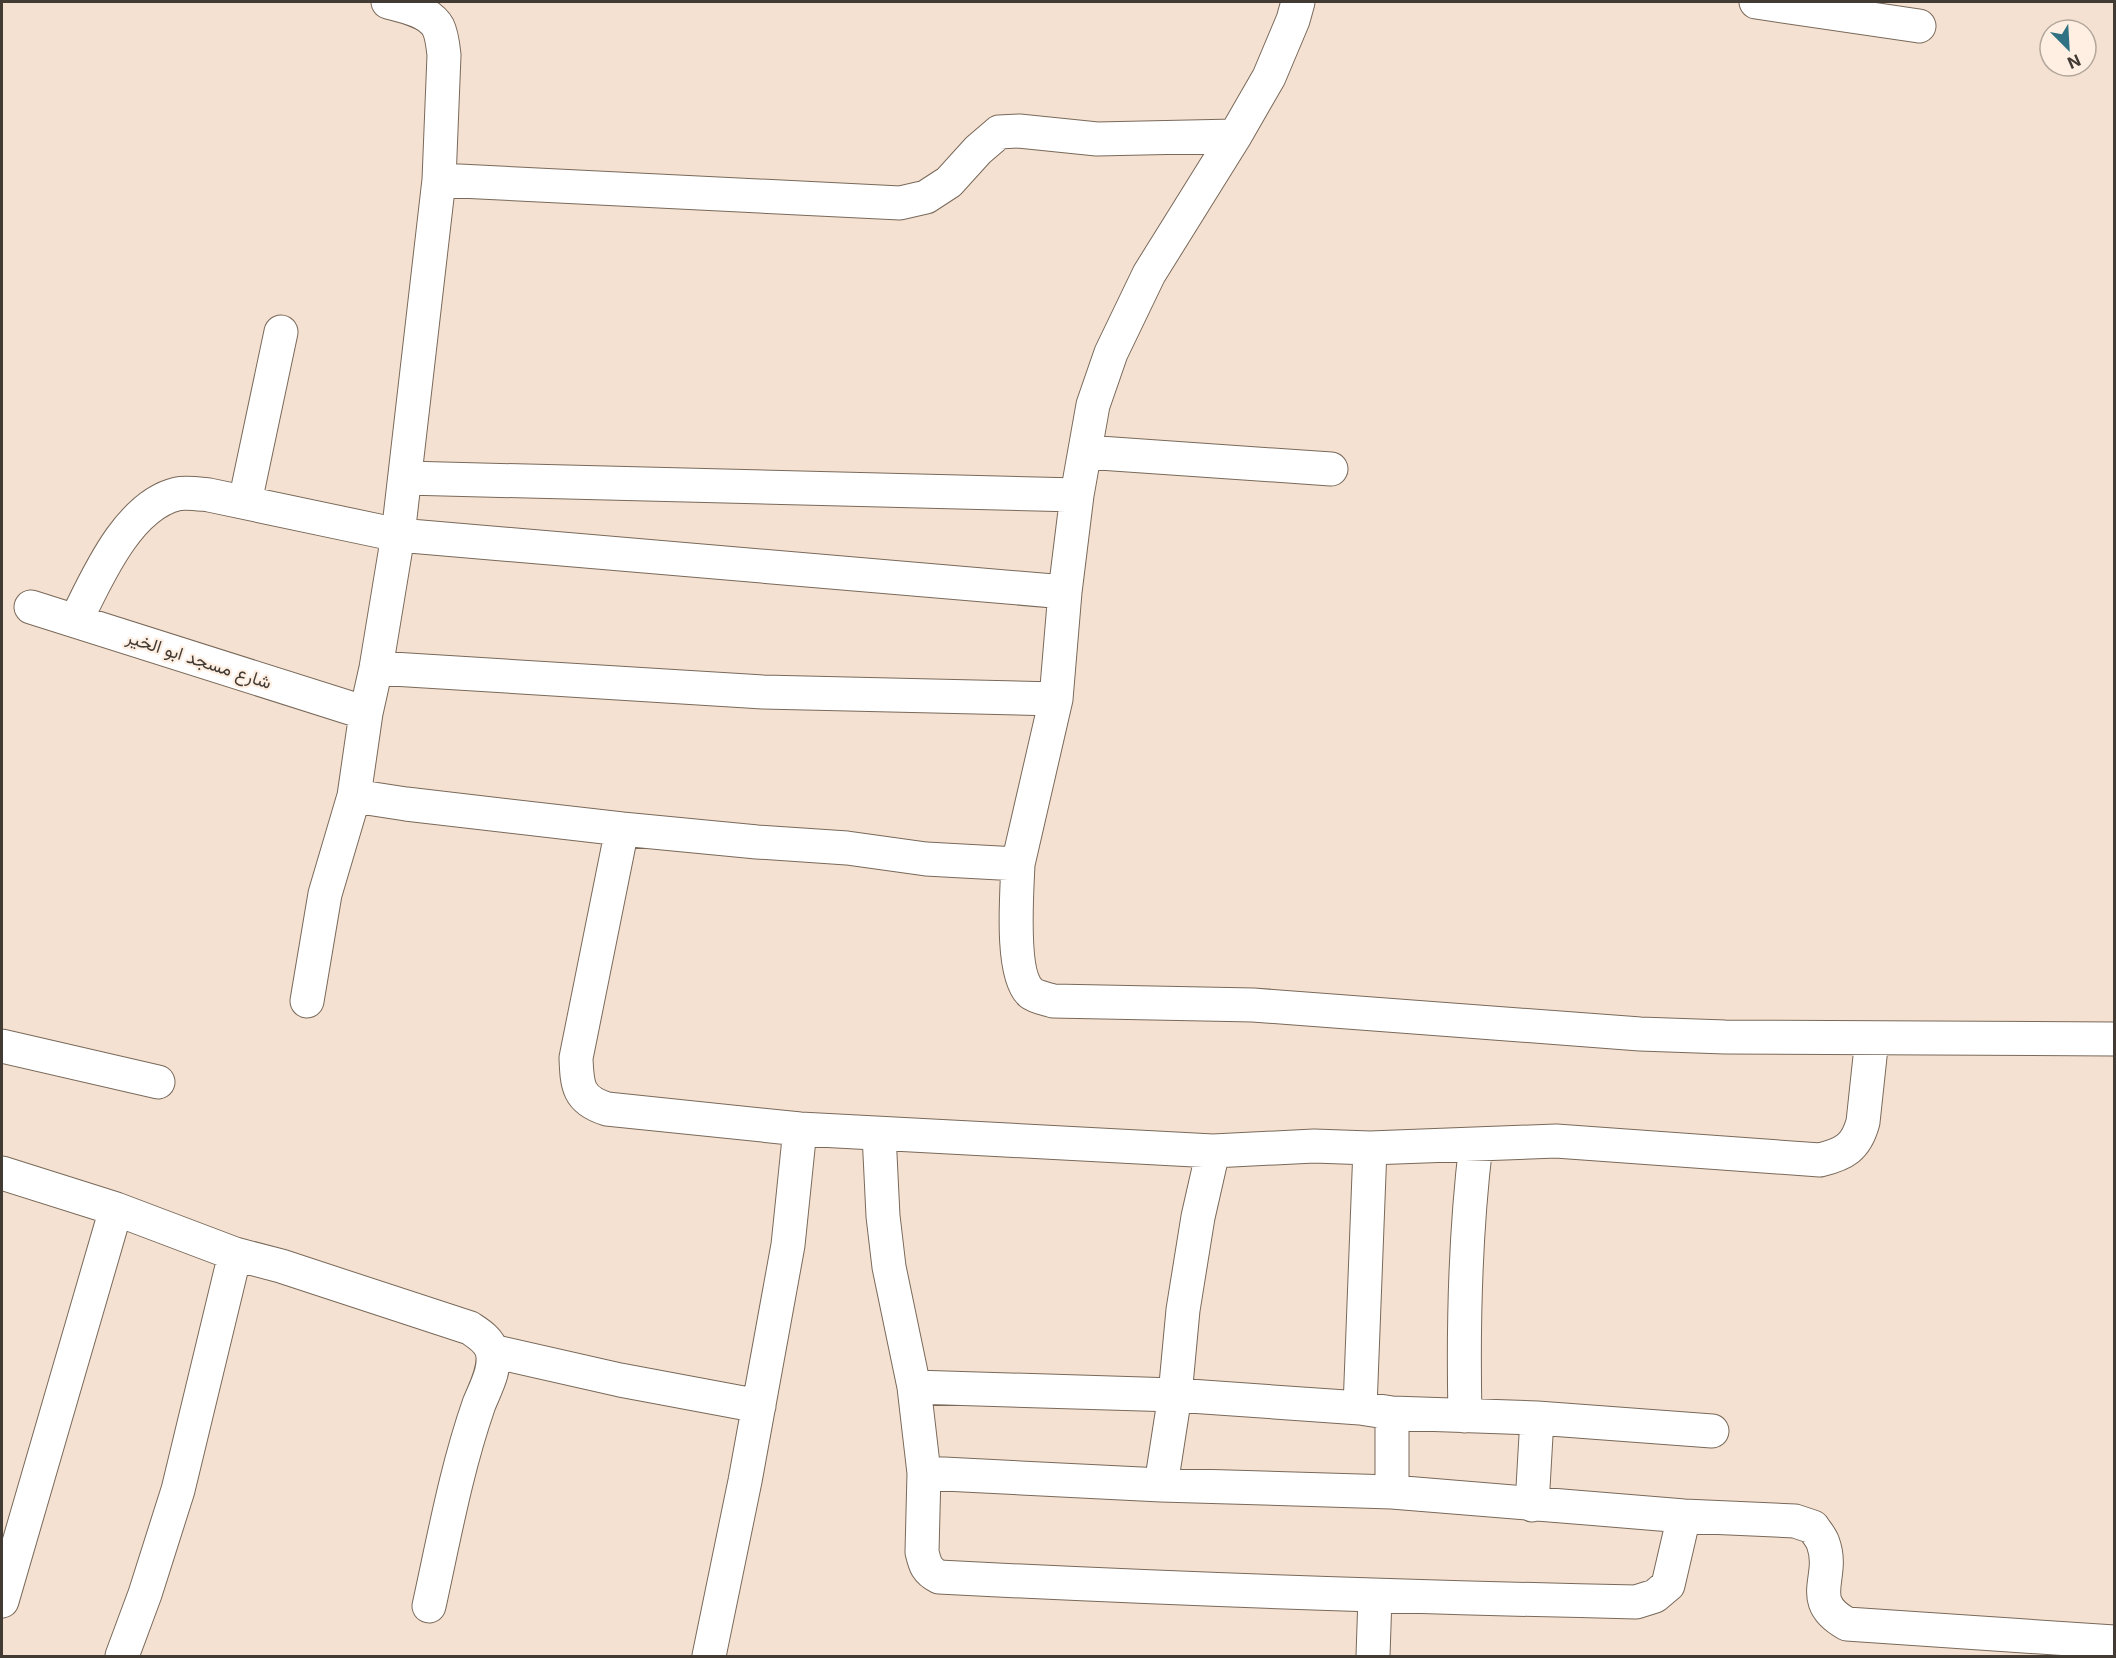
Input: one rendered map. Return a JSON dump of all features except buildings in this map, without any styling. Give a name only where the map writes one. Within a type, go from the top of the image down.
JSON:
[{"type":"street","points":[[307,1001],[326,894],[354,796],[366,713],[376,668],[398,535],[439,180],[444,55],[442,40],[432,9],[388,2]]},
{"type":"street","points":[[1298,2],[1293,20],[1269,77],[1149,274],[1116,343],[1093,405],[1077,495],[1065,592],[1056,699],[1018,864],[1016,938],[1018,963],[1023,981],[1031,993],[1053,1001],[1253,1005],[1640,1034],[1725,1037],[2115,1039]]},
{"type":"street","points":[[1756,2],[1919,26]]},
{"type":"street","points":[[439,180],[900,202],[926,197],[950,182],[978,150],[999,132],[1019,131],[1097,139],[1235,136]]},
{"type":"street","points":[[245,502],[281,332]]},
{"type":"street","points":[[1085,452],[1331,469]]},
{"type":"street","points":[[406,478],[1077,495]]},
{"type":"street","points":[[76,621],[107,557],[130,526],[157,503],[177,494],[209,495],[398,535],[1065,592]]},
{"type":"street","name":"شارع مسجد ابو الخير","points":[[31,607],[366,713]]},
{"type":"street","points":[[376,668],[764,692],[1056,699]]},
{"type":"street","points":[[354,796],[622,829],[847,848],[926,859],[1018,864]]},
{"type":"street","points":[[622,829],[576,1058],[577,1081],[582,1095],[596,1105],[608,1109],[800,1129],[1213,1151],[1314,1146],[1370,1148],[1556,1141],[1820,1160],[1840,1155],[1860,1135],[1872,1038]]},
{"type":"street","points":[[2,1046],[158,1082]]},
{"type":"street","points":[[709,1656],[759,1406],[788,1245],[800,1129]]},
{"type":"street","points":[[879,1134],[883,1216],[889,1267],[914,1387],[924,1473],[922,1552],[924,1564],[929,1572],[939,1576],[1375,1596],[1636,1602],[1655,1596],[1668,1585],[1684,1516]]},
{"type":"street","points":[[1465,1416],[1468,1208],[1476,1144]]},
{"type":"street","points":[[1360,1408],[1370,1148]]},
{"type":"street","points":[[1161,1485],[1175,1395],[1183,1310],[1198,1217],[1213,1151]]},
{"type":"street","points":[[2,1173],[116,1209],[235,1254],[281,1266],[470,1328],[486,1339],[492,1351],[493,1364],[476,1413],[452,1497],[429,1606]]},
{"type":"street","points":[[2,1601],[116,1209]]},
{"type":"street","points":[[122,1656],[145,1594],[178,1490],[235,1254]]},
{"type":"street","points":[[492,1351],[620,1380],[759,1406]]},
{"type":"street","points":[[914,1387],[1175,1395],[1360,1408],[1392,1413],[1538,1418],[1712,1431]]},
{"type":"street","points":[[1392,1413],[1392,1492]]},
{"type":"street","points":[[1532,1505],[1538,1418]]},
{"type":"street","points":[[924,1473],[1161,1485],[1392,1492],[1684,1516],[1796,1521],[1813,1527],[1823,1543],[1826,1561],[1824,1601],[1830,1612],[1847,1624],[2115,1642]]},
{"type":"street","points":[[1373,1656],[1375,1596]]}]
